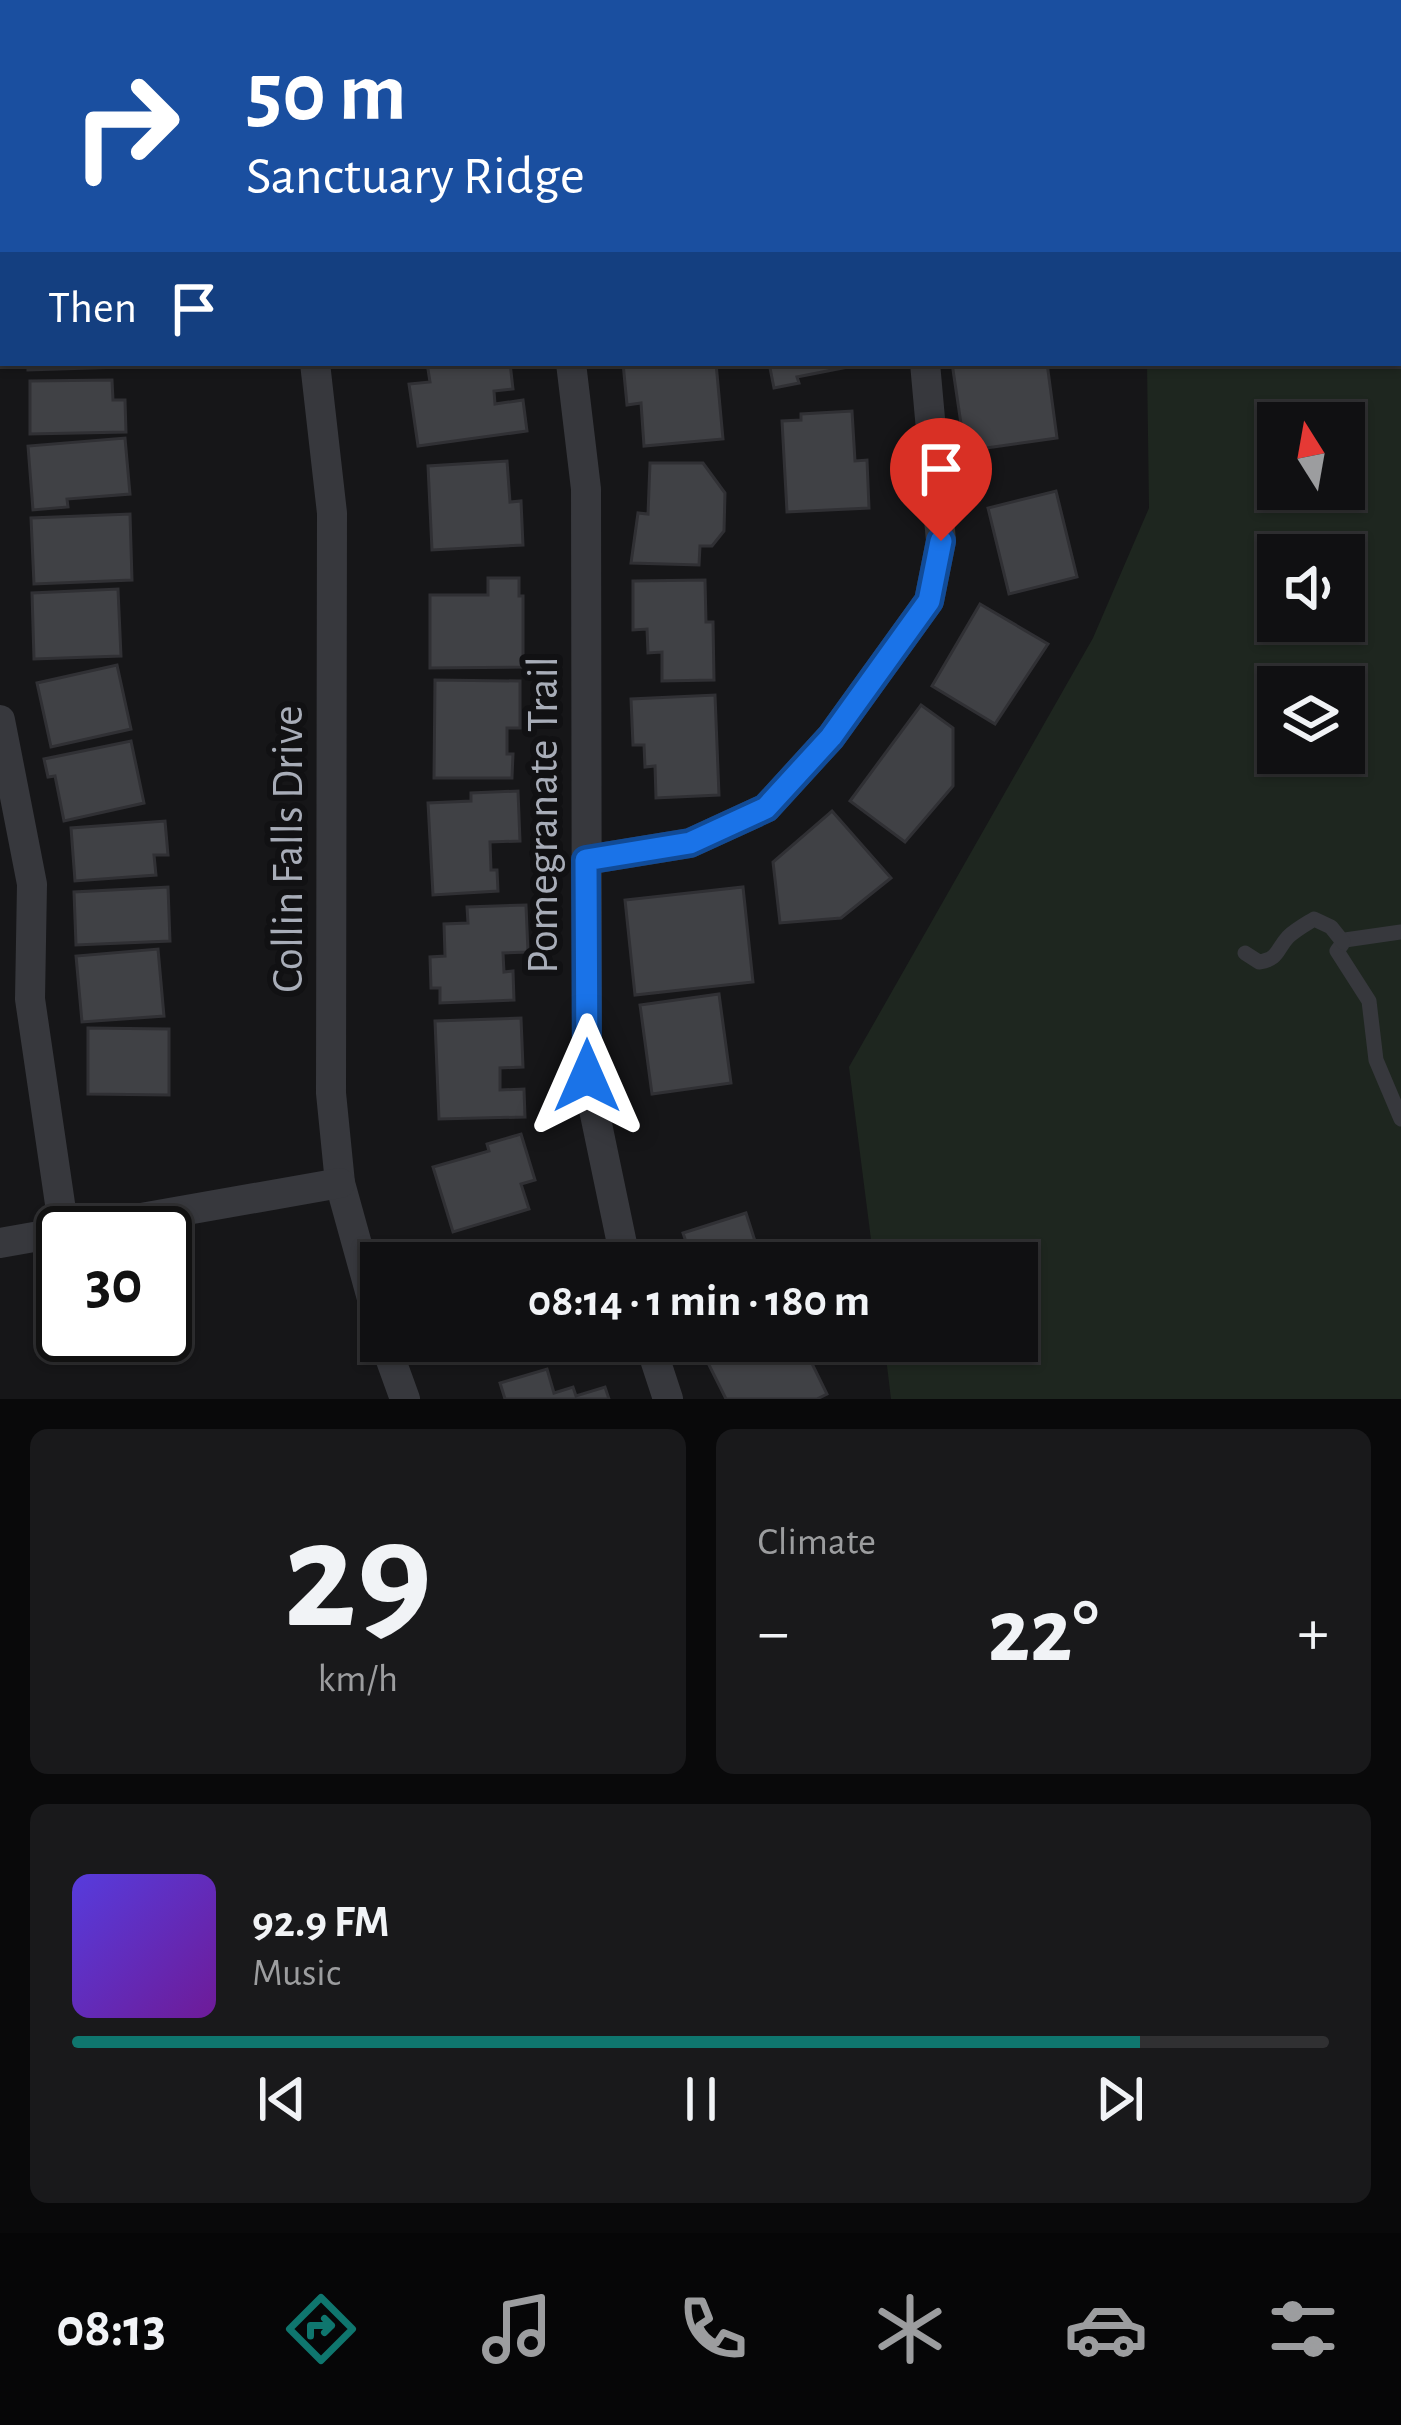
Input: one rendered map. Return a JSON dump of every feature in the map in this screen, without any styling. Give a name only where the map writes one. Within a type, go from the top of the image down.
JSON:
[{"type":"street","name":"Collin Falls Drive","points":[[315,366],[332,513],[331,1093],[340,1183],[360,1255]]},
{"type":"street","name":"Pomegranate Trail","points":[[571,366],[586,489],[587,1076],[622,1242]]},
{"type":"street","points":[[586,860],[690,843],[766,808],[831,737],[929,601],[941,541],[925,366]]},
{"type":"street","points":[[0,720],[32,884],[15,1001],[59,1206]]},
{"type":"street","points":[[192,1209],[340,1183]]},
{"type":"street","points":[[0,1243],[36,1236]]},
{"type":"street","points":[[392,1362],[405,1399]]},
{"type":"street","points":[[656,1362],[668,1399]]},
{"type":"lane","points":[[1245,953],[1259,962],[1270,960],[1279,955],[1287,938],[1314,919],[1331,927],[1343,942]]},
{"type":"lane","points":[[1401,932],[1343,942],[1337,951],[1369,1001],[1376,1060],[1401,1119]]},
{"type":"shaded area","points":[[1147,366],[1401,366],[1401,1399],[891,1399],[887,1362],[1038,1362],[1038,1242],[871,1242],[849,1067],[1093,638],[1149,508]]},
{"type":"building","points":[[28,366],[122,366],[122,367],[28,370]]},
{"type":"building","points":[[427,366],[510,366],[513,389],[494,391],[495,404],[523,400],[527,431],[418,446],[409,384],[430,382]]},
{"type":"building","points":[[623,366],[716,366],[723,439],[644,446],[641,403],[627,405]]},
{"type":"building","points":[[770,366],[853,366],[797,377],[799,383],[774,388]]},
{"type":"building","points":[[952,366],[1047,366],[1057,438],[965,451]]},
{"type":"building","points":[[112,380],[113,400],[125,400],[126,432],[30,434],[30,381]]},
{"type":"building","points":[[852,411],[855,461],[867,460],[869,508],[787,512],[782,421],[801,420],[801,414]]},
{"type":"building","points":[[125,438],[130,494],[67,499],[68,507],[33,510],[28,446]]},
{"type":"building","points":[[507,461],[510,502],[521,501],[523,545],[432,550],[428,466]]},
{"type":"building","points":[[650,463],[703,463],[725,493],[724,531],[712,546],[700,546],[699,565],[631,563],[638,513],[648,514]]},
{"type":"building","points":[[1056,491],[1077,577],[1009,594],[988,508]]},
{"type":"building","points":[[130,514],[132,580],[34,584],[31,518]]},
{"type":"building","points":[[488,578],[519,578],[523,667],[430,668],[430,595],[488,595]]},
{"type":"building","points":[[705,580],[706,622],[713,622],[714,680],[662,681],[662,652],[648,653],[647,629],[633,630],[633,581]]},
{"type":"building","points":[[118,589],[121,656],[34,659],[32,593]]},
{"type":"building","points":[[980,604],[1048,644],[995,724],[932,686]]},
{"type":"building","points":[[117,665],[131,729],[51,747],[37,683]]},
{"type":"building","points":[[435,680],[520,681],[520,728],[507,728],[512,778],[434,778]]},
{"type":"building","points":[[715,695],[719,795],[656,798],[655,766],[645,767],[644,745],[633,745],[631,699]]},
{"type":"building","points":[[921,705],[953,728],[953,786],[905,842],[850,801]]},
{"type":"building","points":[[131,741],[144,803],[64,821],[55,776],[48,777],[44,759]]},
{"type":"building","points":[[518,791],[520,841],[490,842],[498,891],[433,895],[428,803],[471,801],[471,793]]},
{"type":"building","points":[[832,811],[891,878],[841,918],[780,923],[773,862]]},
{"type":"building","points":[[165,821],[168,855],[154,855],[156,875],[75,881],[71,828]]},
{"type":"building","points":[[168,887],[170,941],[76,945],[74,892]]},
{"type":"building","points":[[743,887],[753,982],[635,995],[625,900]]},
{"type":"building","points":[[526,905],[528,952],[503,953],[504,972],[513,971],[514,1000],[440,1003],[440,988],[431,988],[430,957],[445,956],[444,924],[468,923],[467,907]]},
{"type":"building","points":[[158,949],[164,1016],[82,1022],[76,956]]},
{"type":"building","points":[[719,994],[731,1083],[652,1094],[640,1005]]},
{"type":"building","points":[[521,1018],[523,1067],[500,1068],[500,1090],[524,1089],[525,1117],[439,1119],[435,1021]]},
{"type":"building","points":[[88,1028],[169,1029],[169,1095],[88,1094]]},
{"type":"building","points":[[521,1134],[535,1180],[521,1184],[529,1209],[453,1232],[433,1167],[489,1151],[487,1144]]},
{"type":"building","points":[[746,1213],[755,1242],[686,1242],[683,1233]]},
{"type":"building","points":[[708,1362],[811,1362],[827,1394],[817,1399],[726,1399]]},
{"type":"building","points":[[547,1369],[554,1393],[573,1387],[576,1396],[605,1387],[609,1399],[505,1399],[500,1383]]},
{"type":"route","points":[[587,1076],[586,860],[690,843],[766,808],[831,737],[929,601],[941,541]]}]
